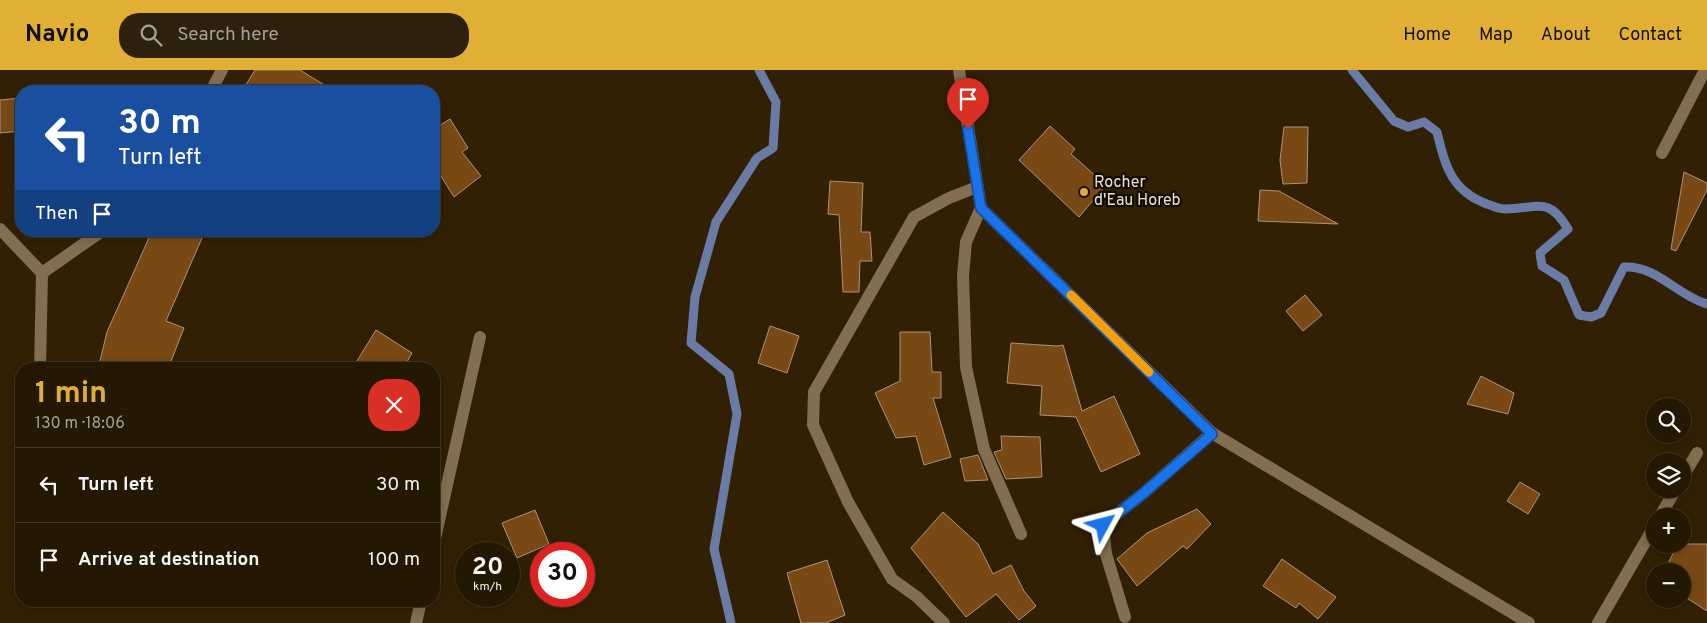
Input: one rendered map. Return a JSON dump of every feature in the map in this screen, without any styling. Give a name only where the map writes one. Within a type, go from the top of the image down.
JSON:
[{"type":"street","points":[[214,85],[222,70]]},
{"type":"street","points":[[959,70],[981,208],[966,242],[963,276],[966,366],[984,448],[1021,534]]},
{"type":"street","points":[[1662,154],[1705,70]]},
{"type":"street","points":[[944,623],[917,597],[892,579],[848,502],[813,425],[814,392],[914,217],[949,198],[977,187]]},
{"type":"street","points":[[981,208],[1212,434],[1529,623]]},
{"type":"street","points":[[0,229],[42,273],[40,362]]},
{"type":"street","points":[[42,273],[93,237]]},
{"type":"street","points":[[440,516],[480,337]]},
{"type":"street","points":[[1125,617],[1106,554],[1103,525],[1145,492],[1212,434]]},
{"type":"street","points":[[1691,463],[1697,453]]},
{"type":"street","points":[[1598,623],[1646,540]]},
{"type":"street","points":[[416,623],[419,607]]},
{"type":"building","points":[[255,70],[300,70],[324,85],[246,85]]},
{"type":"building","points":[[15,99],[15,132],[0,133],[0,100]]},
{"type":"building","points":[[450,119],[468,148],[462,152],[481,176],[454,197],[440,175],[440,125]]},
{"type":"building","points":[[1050,126],[1075,149],[1071,154],[1106,185],[1079,217],[1019,160]]},
{"type":"building","points":[[1284,127],[1308,127],[1307,183],[1283,184],[1280,160]]},
{"type":"building","points":[[1684,172],[1707,183],[1707,190],[1676,251],[1671,249]]},
{"type":"building","points":[[830,181],[863,183],[861,232],[870,232],[872,261],[860,261],[859,292],[843,292],[839,215],[828,214]]},
{"type":"building","points":[[1260,190],[1279,191],[1338,224],[1258,221]]},
{"type":"building","points":[[149,237],[202,237],[166,321],[184,328],[171,362],[100,362],[107,332]]},
{"type":"building","points":[[1305,295],[1322,315],[1303,331],[1286,311]]},
{"type":"building","points":[[770,326],[799,336],[787,373],[758,363]]},
{"type":"building","points":[[376,330],[412,353],[407,362],[356,362]]},
{"type":"building","points":[[900,332],[930,332],[932,372],[941,372],[941,398],[933,398],[951,457],[924,465],[916,436],[896,438],[875,393],[900,381]]},
{"type":"building","points":[[1011,343],[1063,345],[1082,411],[1114,396],[1140,454],[1101,472],[1076,417],[1040,415],[1042,386],[1007,383]]},
{"type":"building","points":[[1481,376],[1514,393],[1508,414],[1467,404]]},
{"type":"building","points":[[1001,436],[1040,437],[1042,477],[1006,479],[994,452],[1002,450]]},
{"type":"building","points":[[978,455],[988,480],[965,481],[960,459]]},
{"type":"building","points":[[1520,482],[1540,494],[1528,514],[1507,501]]},
{"type":"building","points":[[1197,509],[1211,524],[1187,549],[1183,546],[1137,586],[1117,559],[1147,533]]},
{"type":"building","points":[[535,510],[548,542],[530,542],[530,552],[520,557],[520,542],[510,542],[502,523]]},
{"type":"building","points":[[943,512],[978,544],[993,574],[1011,565],[1024,591],[1036,606],[1019,620],[996,594],[966,617],[911,548]]},
{"type":"building","points":[[1691,544],[1707,544],[1707,611],[1691,601],[1691,563],[1668,563],[1673,553],[1691,553]]},
{"type":"building","points":[[1282,559],[1336,597],[1318,619],[1299,603],[1296,608],[1263,586]]},
{"type":"building","points":[[827,560],[845,615],[826,623],[801,623],[787,573]]},
{"type":"waterway","points":[[731,623],[714,549],[737,414],[729,374],[691,343],[695,297],[716,222],[757,158],[773,148],[776,102],[759,70]]},
{"type":"waterway","points":[[1352,70],[1394,121],[1408,127],[1424,122],[1437,132],[1447,166],[1457,184],[1465,192],[1491,206],[1505,209],[1541,206],[1548,208],[1561,218],[1568,229],[1540,253],[1542,266],[1564,280],[1579,315],[1591,317],[1601,313],[1624,267],[1646,271],[1686,295],[1707,304]]},
{"type":"slow traffic","points":[[1071,295],[1149,372]]},
{"type":"place","name":"Rocher d'Eau Horeb","points":[[1084,192]]},
{"type":"route","points":[[968,129],[981,208],[1212,434],[1145,492],[1103,525]]}]
